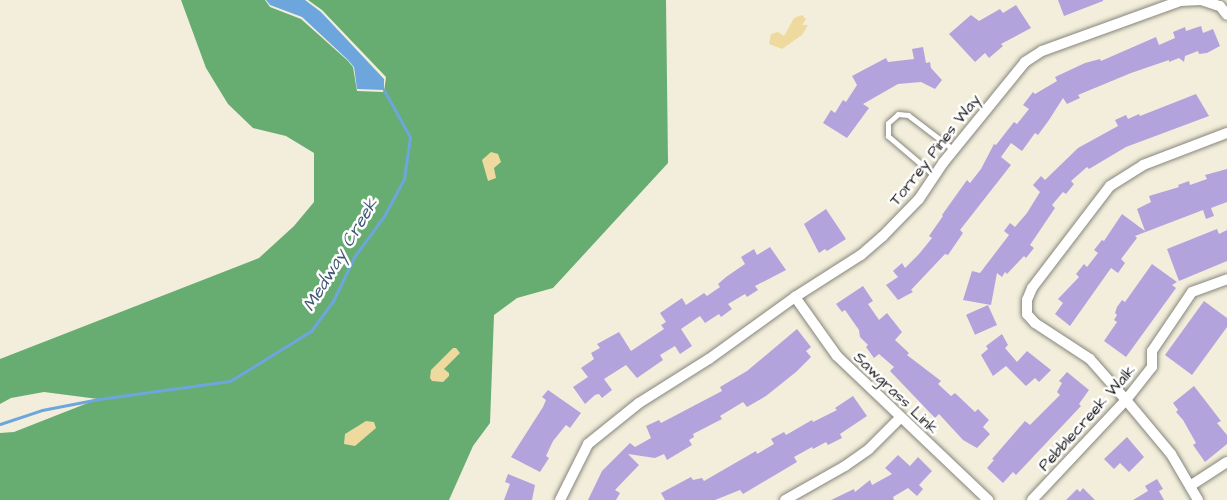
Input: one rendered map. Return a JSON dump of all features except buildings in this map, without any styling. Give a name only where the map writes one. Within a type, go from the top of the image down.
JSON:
[{"type":"street","name":"Torrey Pines Way","points":[[560,500],[588,444],[639,404],[709,359],[795,297],[861,255],[882,237],[919,199],[954,150],[1025,62],[1042,51],[1180,1],[1211,3],[1220,6],[1227,15]]},
{"type":"street","points":[[1198,500],[1171,454],[1126,400],[1090,359],[1035,323],[1026,314],[1027,300],[1032,288],[1110,186],[1143,165],[1227,133]]},
{"type":"street","name":"Pebblecreek Walk","points":[[1032,500],[1126,400],[1152,367],[1152,351],[1192,292],[1227,279]]},
{"type":"street","name":"Sawgrass Link","points":[[795,297],[837,356],[988,500]]},
{"type":"street","points":[[785,500],[845,466],[869,449],[900,418]]},
{"type":"street","points":[[1190,486],[1227,462]]},
{"type":"lane","points":[[935,176],[888,136],[888,123],[898,114],[908,115],[954,150]]},
{"type":"green space","points":[[181,0],[265,0],[270,7],[301,19],[347,60],[353,67],[357,91],[384,92],[386,77],[322,10],[308,0],[666,0],[668,163],[553,288],[517,298],[494,315],[490,423],[473,446],[449,500],[0,500],[0,433],[14,432],[98,399],[44,392],[11,398],[0,404],[0,359],[259,258],[294,226],[314,202],[314,153],[286,136],[253,128],[228,104],[206,68]]},
{"type":"sand","points":[[802,15],[806,19],[802,25],[808,25],[802,35],[782,49],[769,44],[771,34],[778,32],[784,36],[794,18]]},
{"type":"sand","points":[[491,152],[498,154],[501,162],[494,168],[496,178],[488,181],[482,160]]},
{"type":"sand","points":[[453,348],[460,353],[444,369],[449,376],[443,382],[432,381],[431,370]]},
{"type":"sand","points":[[366,421],[374,422],[376,428],[355,446],[344,444],[345,434]]},
{"type":"water","points":[[266,0],[305,0],[321,12],[384,79],[384,90],[357,89],[354,67],[347,59],[302,17],[270,5]]},
{"type":"waterway","name":"Medway Creek","points":[[0,424],[42,410],[99,399],[230,381],[311,331],[333,301],[354,257],[384,216],[404,179],[410,137],[384,90]]}]
